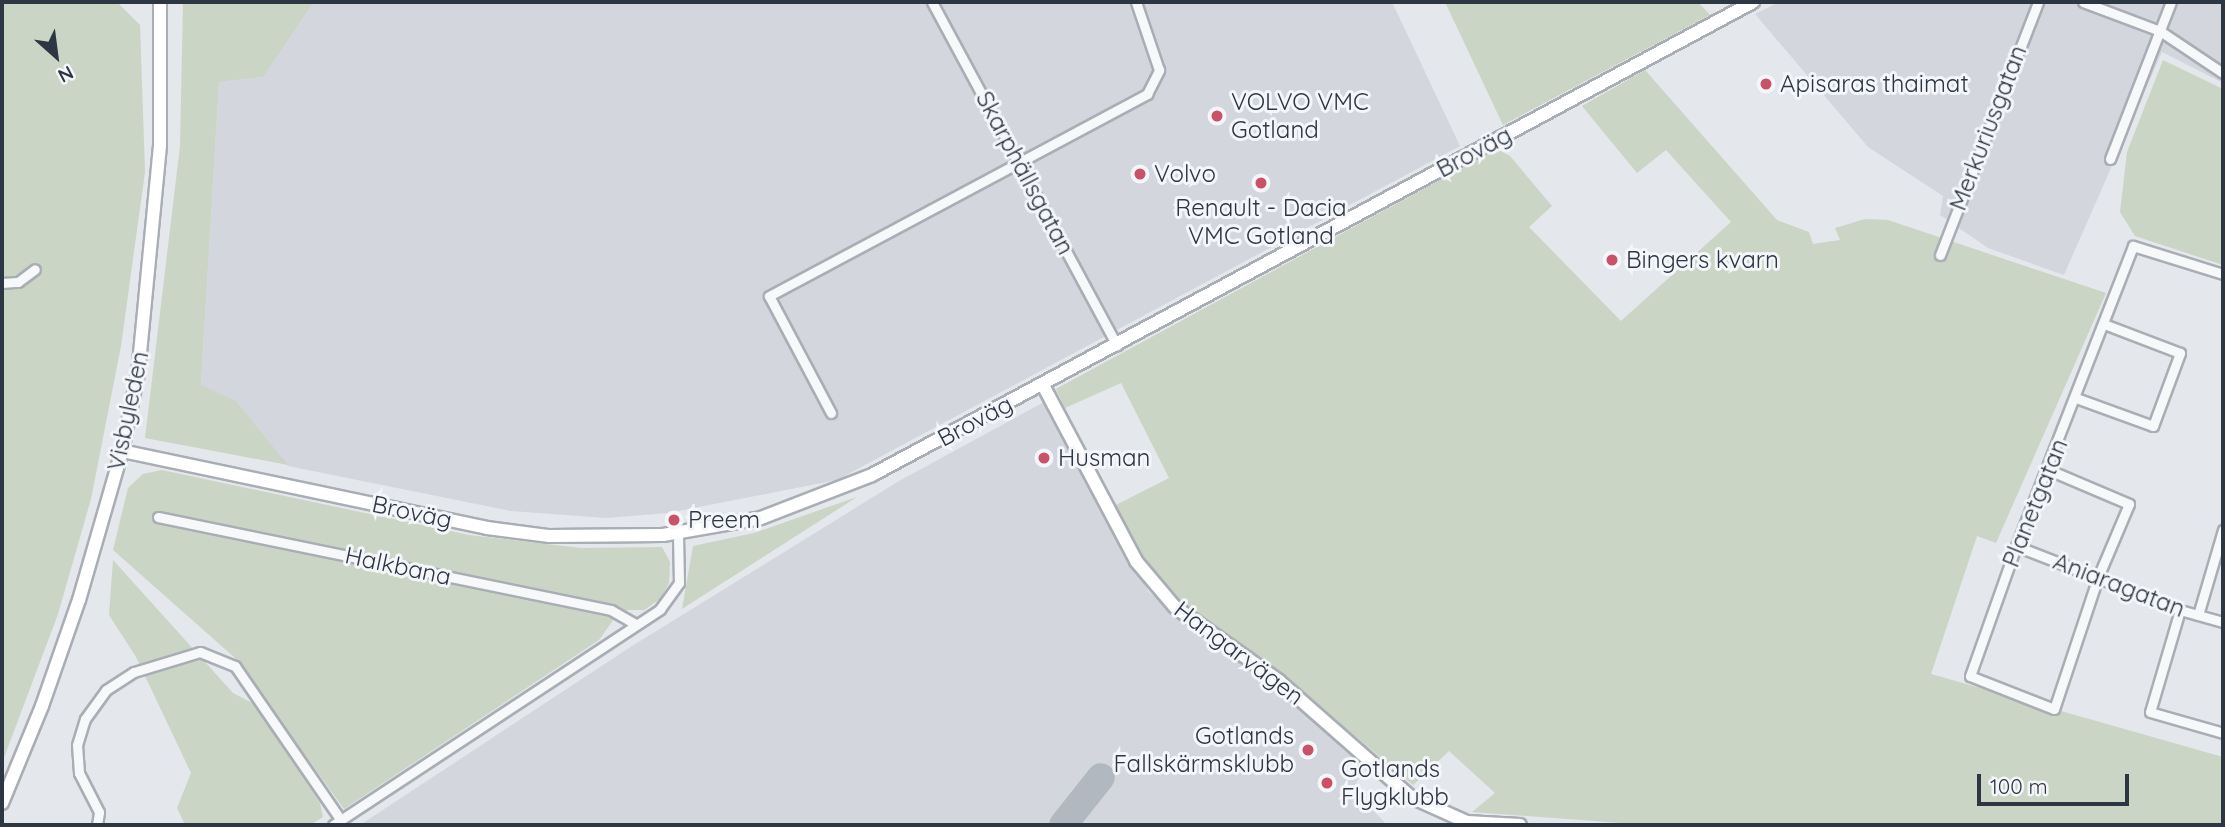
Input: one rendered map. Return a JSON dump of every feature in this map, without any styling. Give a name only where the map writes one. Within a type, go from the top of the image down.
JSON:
[{"type":"main road","name":"Visbyleden","points":[[2,803],[64,647],[122,451],[138,374],[153,242],[161,134],[160,2]]},
{"type":"main road","name":"Broväg","points":[[122,451],[487,528],[580,538],[678,534],[761,518],[846,488],[1044,385],[1753,2]]},
{"type":"main road","name":"Hangarvägen","points":[[1044,385],[1136,561],[1175,607],[1279,681],[1410,797],[1467,822],[1520,825]]},
{"type":"street","name":"Skarphällsgatan","points":[[932,2],[1118,345]]},
{"type":"street","points":[[831,413],[769,296],[1129,108],[1153,86],[1157,60],[1136,2]]},
{"type":"street","name":"Merkuriusgatan","points":[[1940,255],[2038,2]]},
{"type":"street","points":[[2082,2],[2160,31],[2223,73]]},
{"type":"street","points":[[2110,159],[2171,2]]},
{"type":"street","name":"Planetgatan","points":[[2098,577],[2054,709],[1970,676],[2016,546],[2049,470],[2133,246],[2223,274]]},
{"type":"street","points":[[2,283],[19,282],[35,270]]},
{"type":"street","points":[[2076,398],[2153,426],[2180,353],[2104,324]]},
{"type":"street","points":[[2049,470],[2129,504],[2098,577]]},
{"type":"street","name":"Halkbana","points":[[158,517],[611,610],[635,624]]},
{"type":"street","points":[[2198,615],[2223,530]]},
{"type":"street","points":[[97,825],[99,811],[79,773],[76,745],[85,719],[106,690],[134,672],[200,652],[235,666],[337,823],[635,624],[675,593],[680,570],[678,534]]},
{"type":"street","name":"Aniaragatan","points":[[2016,546],[2180,610],[2223,622]]},
{"type":"street","points":[[2180,610],[2150,712],[2223,733]]},
{"type":"shaded area","points":[[314,2],[1392,2],[1460,146],[837,480],[668,513],[606,518],[511,511],[288,466],[236,401],[201,386],[219,82],[263,77]]},
{"type":"shaded area","points":[[1779,2],[2223,2],[2223,83],[2162,52],[2064,275],[1988,248],[1940,215],[1943,196],[1868,147],[1755,14]]},
{"type":"shaded area","points":[[1044,402],[1149,592],[1266,680],[1365,767],[1353,789],[1387,825],[360,825],[632,646],[899,481]]},
{"type":"green space","points":[[2,2],[117,2],[140,25],[145,172],[121,346],[91,499],[58,614],[2,763]]},
{"type":"green space","points":[[183,2],[314,2],[263,77],[219,82],[201,385],[236,401],[288,465],[145,438],[180,146]]},
{"type":"green space","points":[[1445,2],[1698,2],[1710,15],[1503,125]]},
{"type":"green space","points":[[2163,60],[2223,89],[2223,265],[2135,236],[2120,212],[2127,152]]},
{"type":"green space","points":[[1645,70],[1777,220],[1809,232],[1813,244],[1840,240],[1835,228],[1865,219],[1888,220],[2106,293],[1996,543],[1977,536],[1931,674],[2223,757],[2223,825],[1647,825],[1472,812],[1495,793],[1449,751],[1413,785],[1276,669],[1179,602],[1146,565],[1114,506],[1169,478],[1121,383],[1065,408],[1056,389],[1497,149],[1510,156],[1552,206],[1529,227],[1621,321],[1731,222],[1666,150],[1637,173],[1582,106]]},
{"type":"green space","points":[[162,470],[469,535],[581,548],[662,547],[670,562],[669,583],[660,599],[644,610],[628,610],[616,616],[599,640],[344,809],[234,657],[113,550],[128,488],[143,474]]},
{"type":"green space","points":[[857,497],[682,609],[693,546],[754,533]]},
{"type":"green space","points":[[113,560],[233,693],[254,704],[320,803],[323,817],[310,825],[185,825],[177,808],[191,773],[136,657],[109,615]]},
{"type":"taxiway","points":[[1063,825],[1101,777]]},
{"type":"place","name":"Apisaras thaimat","points":[[1766,84]]},
{"type":"place","name":"VOLVO VMC Gotland","points":[[1217,116]]},
{"type":"place","name":"Volvo","points":[[1140,174]]},
{"type":"place","name":"Renault - Dacia VMC Gotland","points":[[1261,183]]},
{"type":"place","name":"Bingers kvarn","points":[[1612,260]]},
{"type":"place","name":"Husman","points":[[1044,458]]},
{"type":"place","name":"Preem","points":[[674,520]]},
{"type":"place","name":"Gotlands Fallskärmsklubb","points":[[1308,750]]},
{"type":"place","name":"Gotlands Flygklubb","points":[[1327,783]]}]
